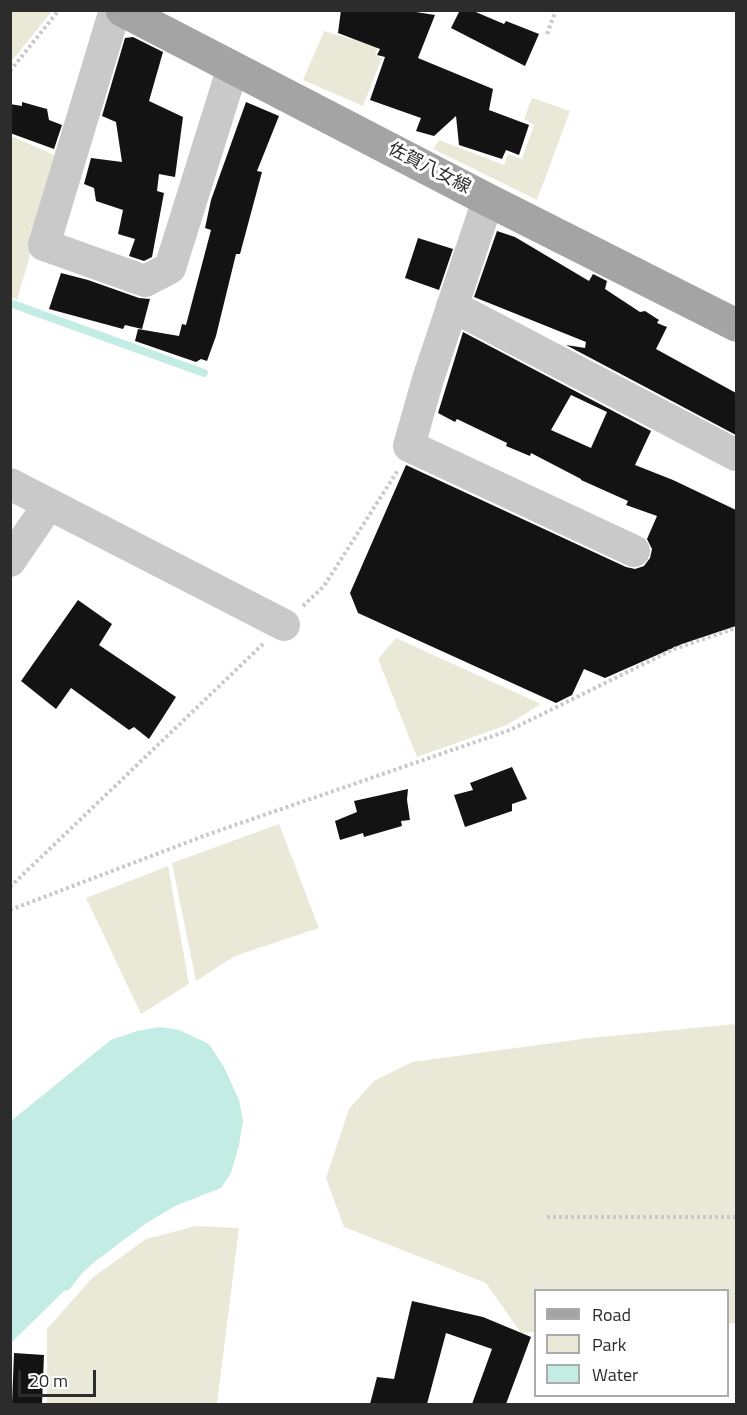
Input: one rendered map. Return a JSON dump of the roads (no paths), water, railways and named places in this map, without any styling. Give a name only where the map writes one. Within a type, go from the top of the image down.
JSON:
[{"type":"main road","name":"佐賀八女線","points":[[122,10],[488,200],[736,325]]},
{"type":"street","points":[[115,10],[44,245],[145,281],[170,268],[232,67]]},
{"type":"street","points":[[488,200],[428,379],[409,446],[634,551]]},
{"type":"street","points":[[452,306],[736,454]]},
{"type":"street","points":[[10,484],[284,625]]},
{"type":"street","points":[[10,561],[49,504]]},
{"type":"water","points":[[160,1027],[179,1030],[209,1044],[224,1067],[239,1100],[243,1121],[231,1173],[221,1188],[175,1206],[145,1224],[97,1260],[83,1272],[69,1290],[64,1291],[11,1343],[11,1121],[111,1040],[137,1031]]},
{"type":"waterway","points":[[10,303],[204,373]]}]
